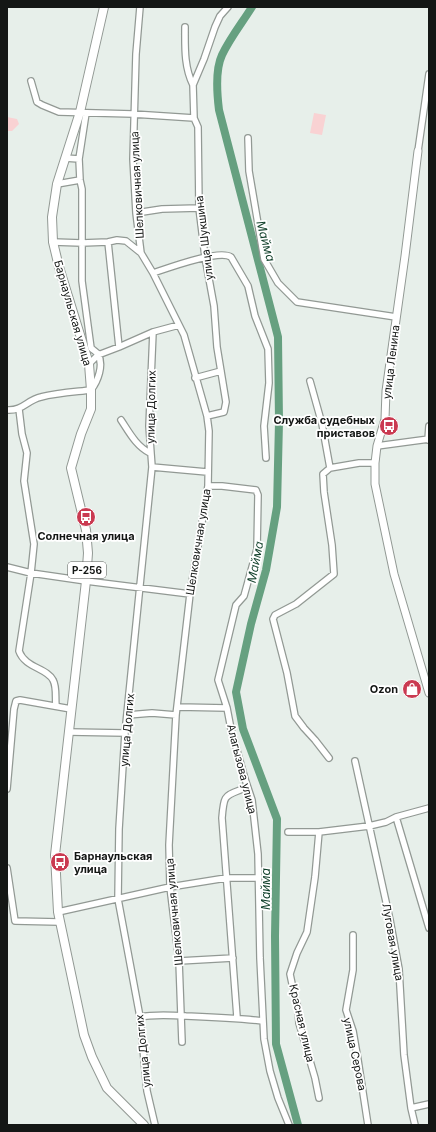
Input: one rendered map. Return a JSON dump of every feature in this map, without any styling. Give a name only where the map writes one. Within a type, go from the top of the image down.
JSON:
[{"type":"main road","name":"Барнаульская улица","points":[[104,7],[83,112],[65,158],[58,184],[52,217],[53,242],[89,364],[91,390],[91,410],[81,434],[71,468],[86,530],[88,553],[55,855],[58,912],[84,1035],[92,1057],[107,1088],[144,1125]]},
{"type":"street","name":"Шелковичная улица","points":[[140,7],[136,54],[133,159],[136,213],[141,254],[153,273],[184,335],[207,416],[209,430],[207,472],[208,486],[190,594],[176,716],[169,845],[170,887],[179,961],[182,1042]]},
{"type":"street","name":"улица Шукшина","points":[[207,416],[224,412],[226,402],[214,306],[205,257],[199,208],[198,127],[194,118],[193,85],[215,27],[220,16],[228,7]]},
{"type":"street","points":[[186,27],[186,64],[188,74],[193,85]]},
{"type":"street","name":"улица Ленина","points":[[429,74],[386,391],[385,419],[377,446],[375,463],[375,484],[394,574],[429,693]]},
{"type":"street","points":[[30,81],[37,102],[59,112],[134,114],[194,118]]},
{"type":"street","points":[[7,410],[19,409],[27,403],[40,397],[91,390],[96,384],[101,368],[98,355],[91,348],[82,281],[82,189],[79,159],[83,112]]},
{"type":"street","points":[[248,138],[249,171],[264,259],[278,283],[297,302],[396,317]]},
{"type":"street","points":[[65,158],[79,159]]},
{"type":"street","points":[[58,184],[80,180]]},
{"type":"street","points":[[136,213],[162,209],[199,208]]},
{"type":"street","points":[[53,242],[82,243],[108,242],[116,240],[126,241],[141,254]]},
{"type":"street","points":[[108,242],[119,347]]},
{"type":"street","points":[[153,273],[205,257],[223,255],[232,257],[248,286],[255,316],[268,349],[269,383],[264,426],[266,458]]},
{"type":"street","points":[[89,364],[98,355],[153,332],[179,325]]},
{"type":"street","name":"улица Долгих","points":[[153,332],[149,426],[152,467],[125,733],[119,829],[118,899],[140,1017],[147,1091],[154,1125]]},
{"type":"street","points":[[195,378],[221,371]]},
{"type":"street","points":[[310,380],[322,424],[330,468]]},
{"type":"street","points":[[19,409],[22,434],[27,453],[24,481],[34,544],[19,651],[21,658],[51,677],[54,682],[56,705]]},
{"type":"street","points":[[121,420],[132,437],[144,450],[150,453]]},
{"type":"street","points":[[377,446],[428,440],[429,426]]},
{"type":"street","points":[[329,758],[296,716],[273,619],[275,615],[296,604],[334,574],[323,474],[330,468],[359,463],[375,463]]},
{"type":"street","points":[[152,467],[207,472]]},
{"type":"street","name":"Алагызова улица","points":[[208,486],[256,490],[258,495],[256,549],[244,596],[236,605],[218,680],[227,708],[231,729],[247,787],[252,800],[256,838],[264,1039],[270,1071],[278,1098],[289,1125]]},
{"type":"street","points":[[7,567],[31,573],[190,594]]},
{"type":"street","points":[[7,789],[16,701],[20,700],[71,708]]},
{"type":"street","points":[[178,708],[227,708]]},
{"type":"street","points":[[128,715],[152,713],[176,716]]},
{"type":"street","points":[[69,732],[125,733]]},
{"type":"street","name":"Луговая улица","points":[[355,761],[390,920],[399,970],[404,1054],[414,1125]]},
{"type":"street","points":[[237,1018],[222,818],[223,800],[226,796],[247,787]]},
{"type":"street","points":[[288,832],[319,832],[369,826],[429,808]]},
{"type":"street","points":[[396,817],[429,928]]},
{"type":"street","name":"Красная улица","points":[[319,832],[315,877],[307,932],[297,953],[290,974],[298,1008],[299,1023],[315,1078],[319,1098]]},
{"type":"street","points":[[7,868],[15,922],[60,922]]},
{"type":"street","points":[[58,912],[170,887],[226,878],[258,878]]},
{"type":"street","name":"улица Серова","points":[[353,935],[353,970],[346,1010],[358,1060],[368,1125]]},
{"type":"street","points":[[179,961],[233,958]]},
{"type":"street","points":[[140,1017],[148,1015],[181,1016],[237,1018],[263,1021]]},
{"type":"street","points":[[411,1108],[429,1104]]},
{"type":"shaded area","points":[[314,113],[326,115],[322,135],[310,133]]},
{"type":"shaded area","points":[[7,117],[17,119],[19,124],[12,131],[7,131]]},
{"type":"waterway","name":"Майма","points":[[252,7],[222,55],[218,68],[217,82],[219,110],[278,337],[279,422],[277,507],[266,570],[251,624],[236,692],[243,729],[277,819],[275,936],[276,1044],[298,1125]]},
{"type":"place","name":"Служба судебных приставов","points":[[389,426]]},
{"type":"place","name":"Солнечная улица","points":[[86,517]]},
{"type":"place","name":"Ozon","points":[[412,689]]},
{"type":"place","name":"Барнаульская улица","points":[[60,862]]}]
